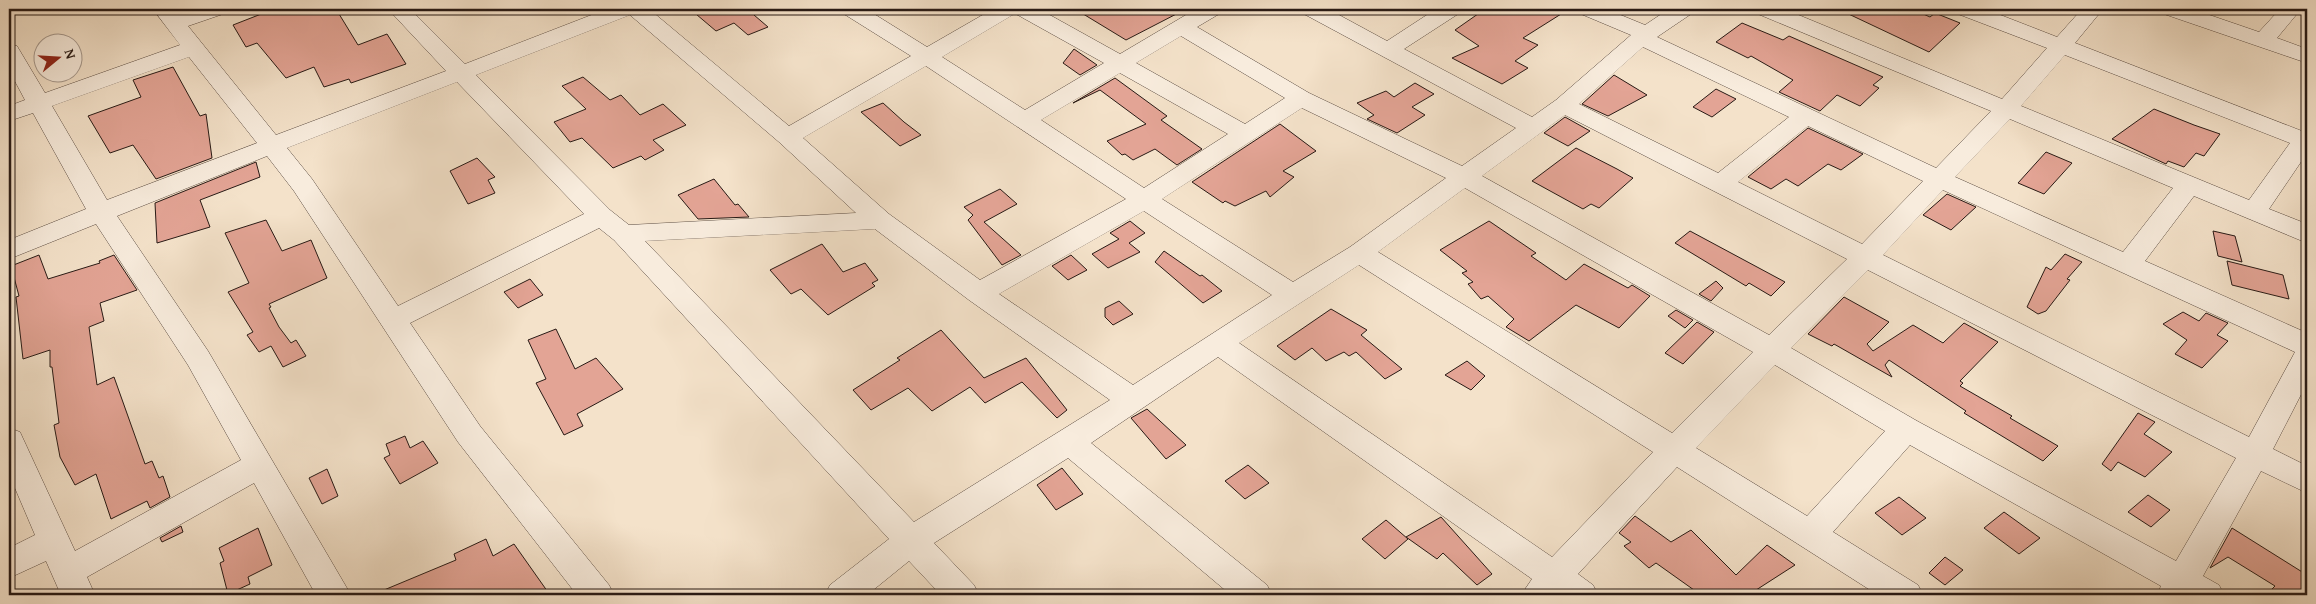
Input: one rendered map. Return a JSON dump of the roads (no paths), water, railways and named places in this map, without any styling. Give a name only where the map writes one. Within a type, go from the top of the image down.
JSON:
[{"type":"street","points":[[215,9],[168,16],[303,185],[469,434],[597,595]]},
{"type":"street","points":[[398,9],[601,216],[623,234],[910,542],[962,595]]},
{"type":"street","points":[[9,250],[101,212],[462,74],[625,9]]},
{"type":"street","points":[[636,9],[787,137],[880,220],[1131,400]]},
{"type":"street","points":[[852,9],[927,56],[1142,200],[1292,295]]},
{"type":"street","points":[[787,137],[1008,9]]},
{"type":"street","points":[[1024,9],[1246,134]]},
{"type":"street","points":[[1023,121],[1211,9]]},
{"type":"street","points":[[1312,9],[1532,127]]},
{"type":"street","points":[[1388,50],[1450,9]]},
{"type":"street","points":[[1589,9],[1806,116],[2307,345]]},
{"type":"street","points":[[842,595],[910,542],[1069,442],[1218,342],[1359,254],[1564,105],[1644,36],[1683,9]]},
{"type":"street","points":[[1766,9],[2307,234]]},
{"type":"street","points":[[1966,9],[2306,140],[2254,212]]},
{"type":"street","points":[[1547,586],[1620,506],[1772,350],[1865,258],[2006,109],[2093,9]]},
{"type":"street","points":[[2172,9],[2307,56]]},
{"type":"street","points":[[2263,41],[2291,9]]},
{"type":"street","points":[[1182,27],[1301,98],[1464,177],[1772,350],[2187,590],[2255,454],[2307,356]]},
{"type":"street","points":[[9,114],[193,48]]},
{"type":"street","points":[[9,51],[101,212],[198,358],[334,595]]},
{"type":"street","points":[[979,292],[1142,200],[1301,98]]},
{"type":"street","points":[[1564,105],[2307,480]]},
{"type":"street","points":[[1721,183],[1806,116]]},
{"type":"street","points":[[2129,263],[2189,185]]},
{"type":"street","points":[[393,320],[601,216]]},
{"type":"street","points":[[623,234],[880,220]]},
{"type":"street","points":[[1359,254],[1811,534],[1906,595]]},
{"type":"street","points":[[1218,342],[1547,586],[1581,595]]},
{"type":"street","points":[[1811,534],[1906,429]]},
{"type":"street","points":[[9,440],[73,583],[259,465]]},
{"type":"street","points":[[1069,442],[1255,595]]},
{"type":"street","points":[[9,564],[55,541]]}]
